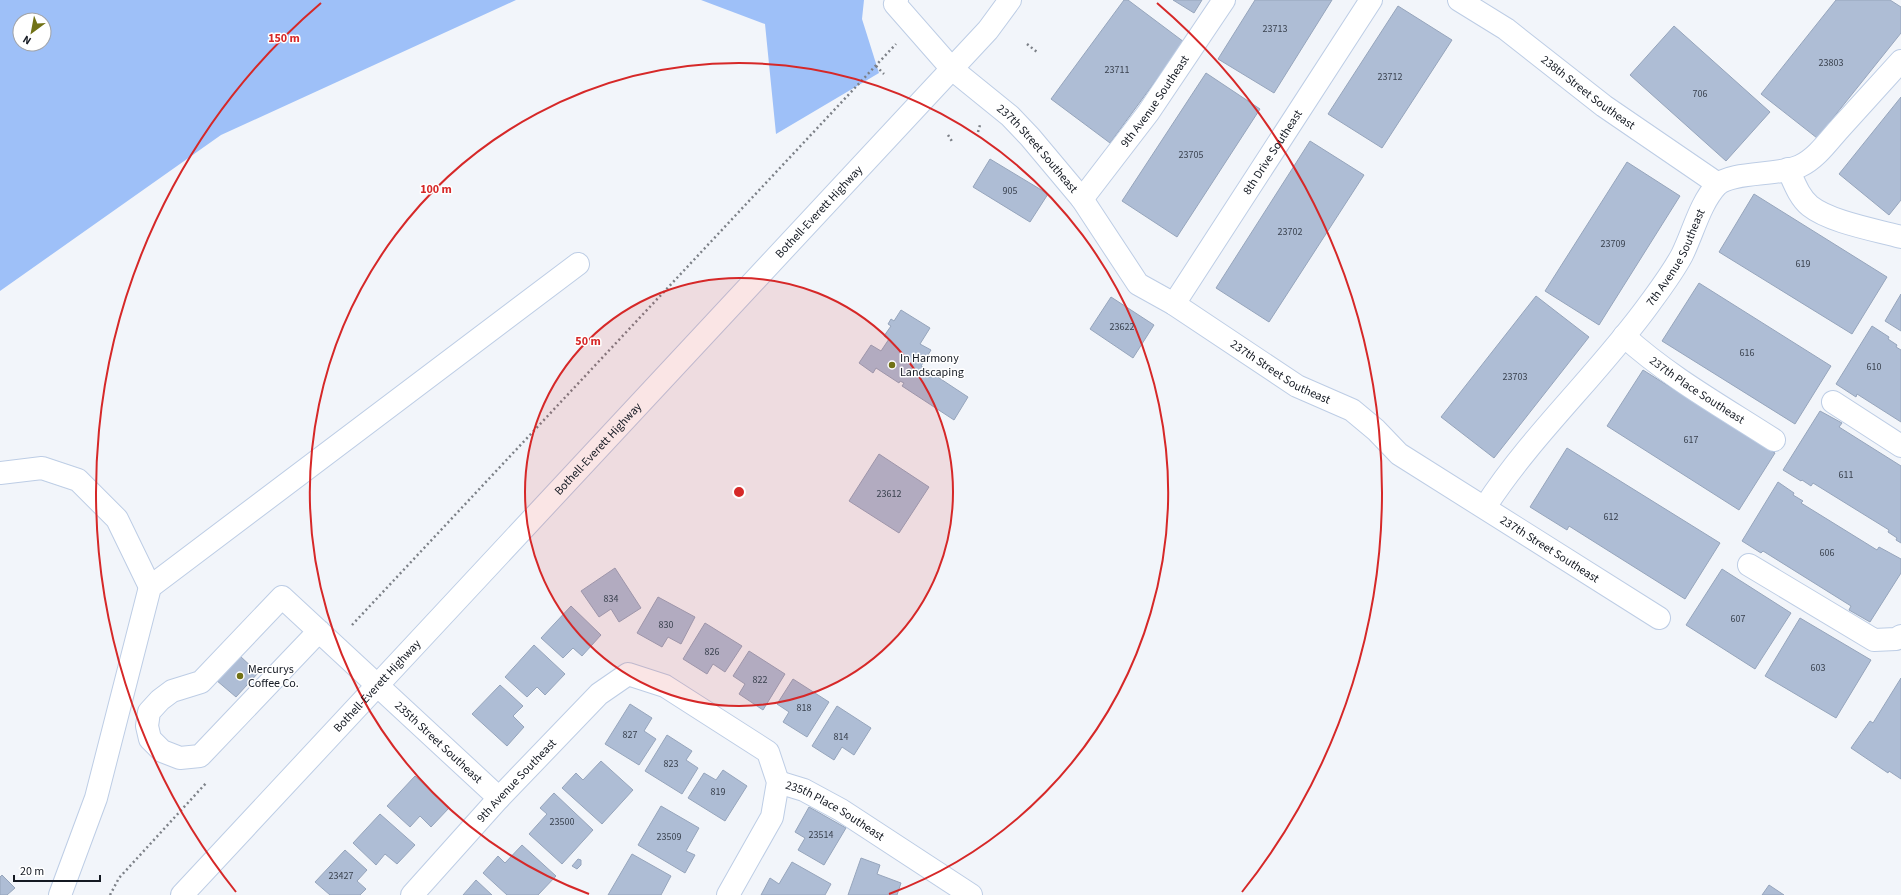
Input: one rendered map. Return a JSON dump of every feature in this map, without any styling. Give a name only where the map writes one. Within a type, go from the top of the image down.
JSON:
[{"type":"street","name":"237th Street Southeast","points":[[897,0],[895,4],[952,69],[1010,116],[1030,137],[1082,199],[1138,284],[1174,304],[1297,386],[1352,410],[1376,430],[1399,454],[1660,618]]},
{"type":"street","name":"Bothell-Everett Highway","points":[[182,895],[952,69],[988,30],[1010,0]]},
{"type":"street","name":"9th Avenue Southeast","points":[[1082,199],[1148,113],[1224,0]]},
{"type":"street","name":"8th Drive Southeast","points":[[1174,304],[1372,0]]},
{"type":"street","name":"238th Street Southeast","points":[[1459,0],[1506,29],[1604,106],[1718,184]]},
{"type":"street","points":[[1718,184],[1742,175],[1778,172],[1800,166],[1817,153],[1901,61]]},
{"type":"street","points":[[1788,169],[1797,189],[1810,206],[1829,217],[1901,237]]},
{"type":"street","name":"7th Avenue Southeast","points":[[1485,507],[1505,476],[1624,336],[1650,303],[1681,257],[1695,228],[1704,203],[1718,184]]},
{"type":"street","points":[[60,895],[96,798],[150,587],[578,264]]},
{"type":"street","name":"237th Place Southeast","points":[[1624,336],[1647,356],[1669,372],[1774,440]]},
{"type":"street","points":[[1832,402],[1901,446]]},
{"type":"street","points":[[0,473],[42,468],[78,480],[117,519],[150,587]]},
{"type":"street","points":[[1749,565],[1874,640],[1896,639],[1901,636]]},
{"type":"street","name":"235th Street Southeast","points":[[326,638],[200,756],[180,758],[162,751],[150,739],[147,726],[149,712],[160,700],[172,691],[201,682],[282,597],[499,798]]},
{"type":"street","name":"9th Avenue Southeast","points":[[412,895],[499,798],[598,694],[628,674]]},
{"type":"street","name":"235th Place Southeast","points":[[628,674],[665,686],[768,752],[778,782],[804,790],[841,810],[971,895]]},
{"type":"street","points":[[728,895],[772,817],[778,782]]},
{"type":"path","points":[[326,638],[876,66],[896,43]]},
{"type":"path","points":[[1027,44],[1037,52]]},
{"type":"path","points":[[876,66],[884,74]]},
{"type":"path","points":[[978,132],[980,124]]},
{"type":"path","points":[[948,136],[953,143]]},
{"type":"path","points":[[110,895],[119,878],[212,776]]},
{"type":"shaded area","points":[[0,0],[516,0],[221,135],[0,291]]},
{"type":"shaded area","points":[[701,0],[864,0],[862,19],[879,73],[776,134],[765,24]]},
{"type":"building","points":[[1124,0],[1128,0],[1184,42],[1110,143],[1051,99]]},
{"type":"building","points":[[1173,0],[1202,0],[1194,13]]},
{"type":"building","points":[[1255,0],[1332,0],[1274,93],[1218,59]]},
{"type":"building","points":[[1836,0],[1890,0],[1901,7],[1901,33],[1817,138],[1761,94]]},
{"type":"building","points":[[1398,6],[1452,40],[1382,148],[1328,114]]},
{"type":"building","points":[[1674,26],[1770,112],[1726,161],[1630,75]]},
{"type":"building","points":[[1206,73],[1260,109],[1177,237],[1122,201]]},
{"type":"building","points":[[1901,97],[1901,200],[1889,215],[1839,174]]},
{"type":"building","points":[[1310,141],[1364,175],[1269,322],[1216,288]]},
{"type":"building","points":[[990,159],[1048,194],[1030,222],[973,187]]},
{"type":"building","points":[[1627,162],[1680,196],[1599,325],[1545,291]]},
{"type":"building","points":[[1754,194],[1887,277],[1852,334],[1719,252]]},
{"type":"building","points":[[1699,283],[1831,366],[1795,424],[1662,341]]},
{"type":"building","points":[[1901,294],[1901,331],[1885,321]]},
{"type":"building","points":[[1536,296],[1589,337],[1494,458],[1441,417]]},
{"type":"building","points":[[1111,297],[1154,325],[1133,358],[1090,329]]},
{"type":"building","name":"In Harmony Landscaping","points":[[901,310],[930,328],[920,344],[931,350],[921,366],[968,397],[954,420],[902,386],[904,383],[900,381],[899,383],[876,368],[873,373],[859,363],[871,345],[881,351],[889,339],[884,336],[891,326],[888,324],[891,319],[894,321]]},
{"type":"building","points":[[1872,326],[1889,337],[1888,339],[1897,345],[1896,347],[1901,350],[1901,422],[1857,394],[1856,397],[1836,384]]},
{"type":"building","points":[[1643,370],[1775,453],[1739,510],[1607,426]]},
{"type":"building","points":[[1820,411],[1842,423],[1839,427],[1901,466],[1901,543],[1896,540],[1897,538],[1888,532],[1889,530],[1813,483],[1811,486],[1783,470]]},
{"type":"building","points":[[1567,448],[1720,543],[1685,599],[1569,526],[1567,530],[1530,507]]},
{"type":"building","points":[[879,454],[929,487],[899,533],[849,501]]},
{"type":"building","points":[[1778,482],[1794,493],[1793,495],[1803,501],[1801,503],[1877,550],[1879,547],[1901,559],[1901,573],[1870,622],[1849,610],[1851,606],[1763,551],[1761,553],[1742,541]]},
{"type":"building","points":[[615,568],[641,608],[619,622],[611,609],[599,617],[581,591]]},
{"type":"building","points":[[1722,569],[1791,613],[1755,669],[1686,625]]},
{"type":"building","points":[[658,597],[695,617],[681,644],[668,637],[662,647],[637,633]]},
{"type":"building","points":[[571,606],[601,635],[582,656],[573,648],[563,658],[541,638]]},
{"type":"building","points":[[1800,618],[1871,660],[1836,718],[1765,676]]},
{"type":"building","points":[[705,623],[742,646],[725,672],[713,664],[707,674],[683,659]]},
{"type":"building","points":[[534,645],[565,674],[545,695],[537,687],[527,697],[505,677]]},
{"type":"building","points":[[749,651],[785,674],[763,710],[739,694],[745,684],[733,676]]},
{"type":"building","points":[[239,655],[258,673],[236,697],[216,680]]},
{"type":"building","points":[[1901,678],[1901,779],[1889,771],[1888,773],[1851,748],[1870,721],[1873,723]]},
{"type":"building","points":[[793,679],[829,702],[807,737],[783,722],[789,712],[777,704]]},
{"type":"building","points":[[500,685],[523,706],[513,716],[524,727],[507,746],[472,714]]},
{"type":"building","points":[[630,704],[652,718],[644,731],[656,739],[639,765],[605,744]]},
{"type":"building","points":[[837,706],[871,728],[854,755],[842,747],[834,760],[812,746]]},
{"type":"building","points":[[667,735],[692,751],[686,760],[698,768],[682,794],[645,771]]},
{"type":"building","points":[[601,761],[633,790],[602,824],[562,788],[576,773],[583,780]]},
{"type":"building","points":[[723,770],[747,786],[725,821],[688,798],[704,773],[716,780]]},
{"type":"building","points":[[415,776],[449,808],[431,827],[420,816],[410,827],[387,806]]},
{"type":"building","points":[[554,793],[593,830],[562,864],[529,834],[547,814],[540,808]]},
{"type":"building","points":[[661,806],[699,828],[686,851],[695,855],[685,873],[638,845]]},
{"type":"building","points":[[809,807],[846,828],[824,865],[798,850],[805,838],[795,832]]},
{"type":"building","points":[[380,814],[415,845],[397,864],[385,854],[376,865],[353,843]]},
{"type":"building","points":[[522,845],[556,876],[538,895],[507,895],[483,873],[498,856],[505,863]]},
{"type":"building","points":[[345,850],[367,870],[357,881],[366,889],[360,895],[330,895],[315,882]]},
{"type":"building","points":[[632,854],[671,876],[661,895],[608,895]]},
{"type":"building","points":[[861,858],[880,865],[877,874],[901,883],[897,895],[848,895]]},
{"type":"building","points":[[578,859],[581,860],[581,865],[577,869],[572,866]]},
{"type":"building","points":[[792,862],[831,884],[825,895],[761,895],[770,878],[779,884]]},
{"type":"building","points":[[2,875],[15,888],[7,895],[0,895],[0,877]]},
{"type":"building","points":[[476,880],[492,895],[463,895]]},
{"type":"building","points":[[1769,885],[1784,895],[1762,895]]},
{"type":"place","name":"In Harmony Landscaping","points":[[892,365]]},
{"type":"place","name":"Mercurys Coffee Co.","points":[[240,676]]}]
